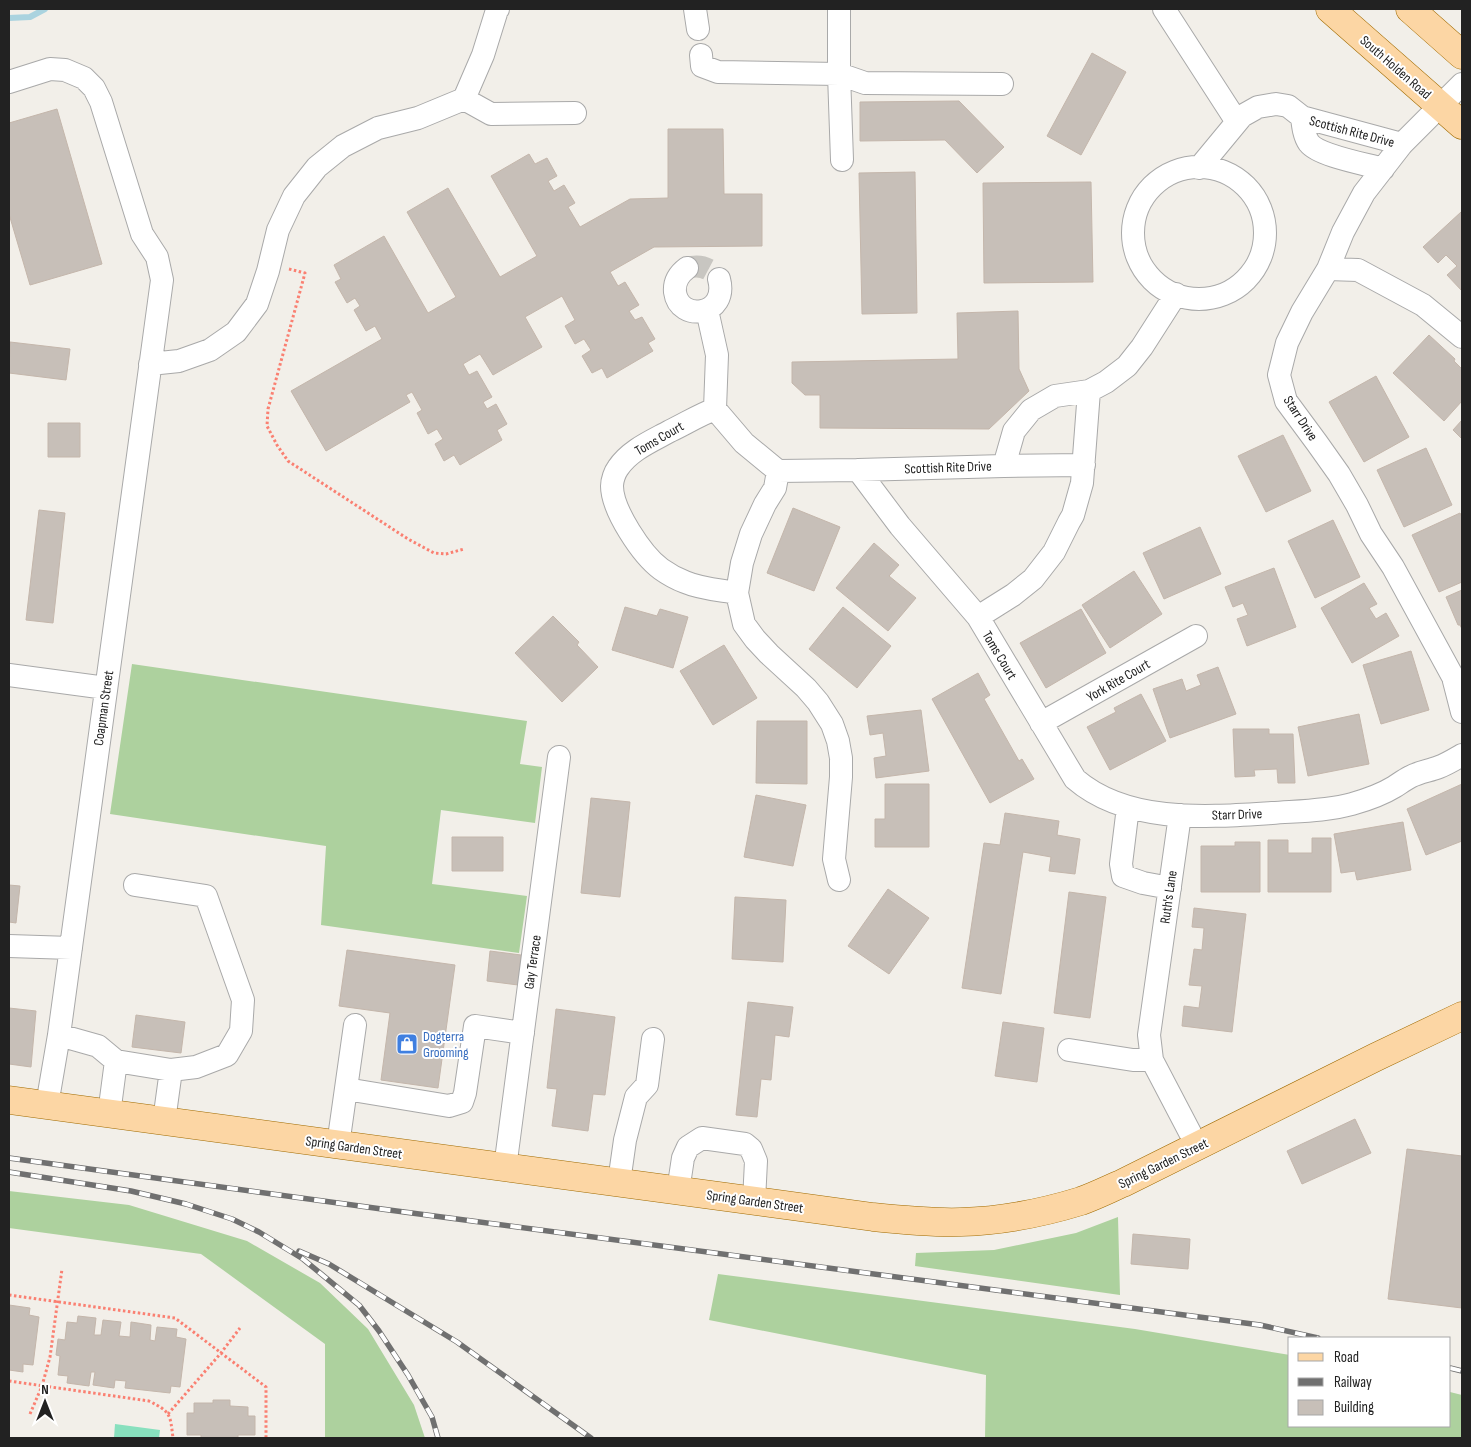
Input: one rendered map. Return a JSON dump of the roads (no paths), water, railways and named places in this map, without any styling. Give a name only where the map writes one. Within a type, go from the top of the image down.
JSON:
[{"type":"main road","name":"South Holden Road","points":[[1330,9],[1462,125]]},
{"type":"main road","points":[[1410,9],[1462,55]]},
{"type":"main road","name":"Spring Garden Street","points":[[9,1100],[873,1217],[960,1222],[1000,1219],[1038,1212],[1082,1200],[1123,1183],[1462,1016]]},
{"type":"street","points":[[150,364],[179,361],[210,350],[236,332],[257,304],[270,264],[278,230],[294,196],[317,167],[344,146],[378,128],[418,118],[464,99],[483,55],[496,10],[498,9]]},
{"type":"street","points":[[839,9],[842,160]]},
{"type":"street","points":[[1164,9],[1237,122]]},
{"type":"street","points":[[701,55],[702,66],[718,72],[839,74],[865,82],[1002,84]]},
{"type":"street","name":"Coapman Street","points":[[9,82],[50,69],[64,70],[84,78],[94,88],[101,102],[142,234],[157,257],[162,280],[59,1036],[47,1105]]},
{"type":"street","name":"Starr Drive","points":[[1462,84],[1402,144],[1364,193],[1343,232],[1328,269],[1302,312],[1287,343],[1279,376],[1286,401],[1339,474],[1371,534],[1393,567],[1453,677],[1462,712]]},
{"type":"street","points":[[464,99],[491,114],[575,113]]},
{"type":"street","name":"Scottish Rite Drive","points":[[1199,168],[1242,116],[1258,107],[1276,104],[1288,106],[1302,117],[1402,144]]},
{"type":"street","name":"Scottish Rite Drive","points":[[1302,117],[1305,136],[1310,145],[1333,156],[1383,169]]},
{"type":"street","points":[[1318,150],[1328,125]]},
{"type":"street","points":[[1187,169],[1212,169],[1231,176],[1245,185],[1262,209],[1266,224],[1265,248],[1260,260],[1246,279],[1236,287],[1213,296],[1188,297],[1176,294],[1154,281],[1139,262],[1134,252],[1132,239],[1134,215],[1138,204],[1145,194],[1164,177],[1187,169]]},
{"type":"street","points":[[687,268],[676,279],[675,295],[678,302],[684,308],[691,311],[699,312],[713,306],[720,294],[721,286],[719,279]]},
{"type":"street","points":[[1328,269],[1358,270],[1423,305],[1462,337]]},
{"type":"street","name":"Scottish Rite Drive","points":[[858,470],[1004,466],[1014,431],[1031,410],[1055,396],[1089,391],[1106,382],[1128,366],[1176,294]]},
{"type":"street","points":[[706,310],[717,355],[715,409],[744,443],[778,471],[858,470]]},
{"type":"street","points":[[978,617],[1013,595],[1033,579],[1054,552],[1073,515],[1082,482],[1089,391]]},
{"type":"street","name":"Toms Court","points":[[715,409],[639,448],[625,458],[616,470],[612,484],[614,499],[622,518],[647,556],[661,569],[684,582],[699,587],[737,593]]},
{"type":"street","points":[[1004,466],[1084,466]]},
{"type":"street","name":"Toms Court","points":[[858,470],[900,526],[978,617],[1041,724]]},
{"type":"street","points":[[778,471],[776,488],[751,534],[744,555],[737,593],[744,624],[749,632],[768,654],[806,688],[818,702],[832,724],[838,740],[841,758],[841,777],[834,859],[839,880]]},
{"type":"street","name":"York Rite Court","points":[[1041,724],[1196,636]]},
{"type":"street","points":[[9,675],[106,688]]},
{"type":"street","points":[[1041,724],[1075,779],[1084,787],[1105,799],[1128,807],[1180,815]]},
{"type":"street","name":"Starr Drive","points":[[1180,815],[1246,815],[1309,811],[1350,804],[1370,799],[1411,776],[1441,766],[1462,755]]},
{"type":"street","name":"Gay Terrace","points":[[505,1168],[559,757]]},
{"type":"street","points":[[1128,807],[1121,864],[1123,876],[1143,883],[1170,888]]},
{"type":"street","name":"Ruth's Lane","points":[[1180,815],[1149,1036],[1152,1060],[1198,1146]]},
{"type":"street","points":[[59,1036],[98,1046],[116,1061],[171,1070],[196,1067],[227,1055],[241,1031],[243,1000],[206,896],[134,885]]},
{"type":"street","points":[[9,946],[71,948]]},
{"type":"street","points":[[338,1145],[355,1025]]},
{"type":"street","points":[[346,1089],[449,1106],[462,1102],[475,1026],[523,1034]]},
{"type":"street","points":[[619,1182],[625,1140],[636,1097],[647,1086],[653,1039]]},
{"type":"street","points":[[1069,1050],[1133,1060],[1152,1060]]},
{"type":"street","points":[[109,1114],[116,1061]]},
{"type":"street","points":[[164,1121],[171,1070]]},
{"type":"street","points":[[678,1191],[683,1158],[688,1147],[702,1138],[746,1144],[751,1149],[756,1161],[754,1201]]},
{"type":"waterway","points":[[9,18],[30,17],[45,9]]},
{"type":"tunnel","points":[[687,268],[696,266],[705,268],[719,279]]},
{"type":"railway","points":[[9,1158],[1260,1325],[1314,1337]]},
{"type":"railway","points":[[9,1172],[131,1191],[186,1204],[232,1219],[259,1232],[303,1259],[359,1305],[379,1331],[408,1375],[432,1417],[438,1438]]},
{"type":"railway","points":[[299,1251],[329,1264],[457,1342],[591,1438]]},
{"type":"railway","points":[[1451,1368],[1462,1371]]},
{"type":"place","name":"Dogterra Grooming","points":[[407,1044]]}]
